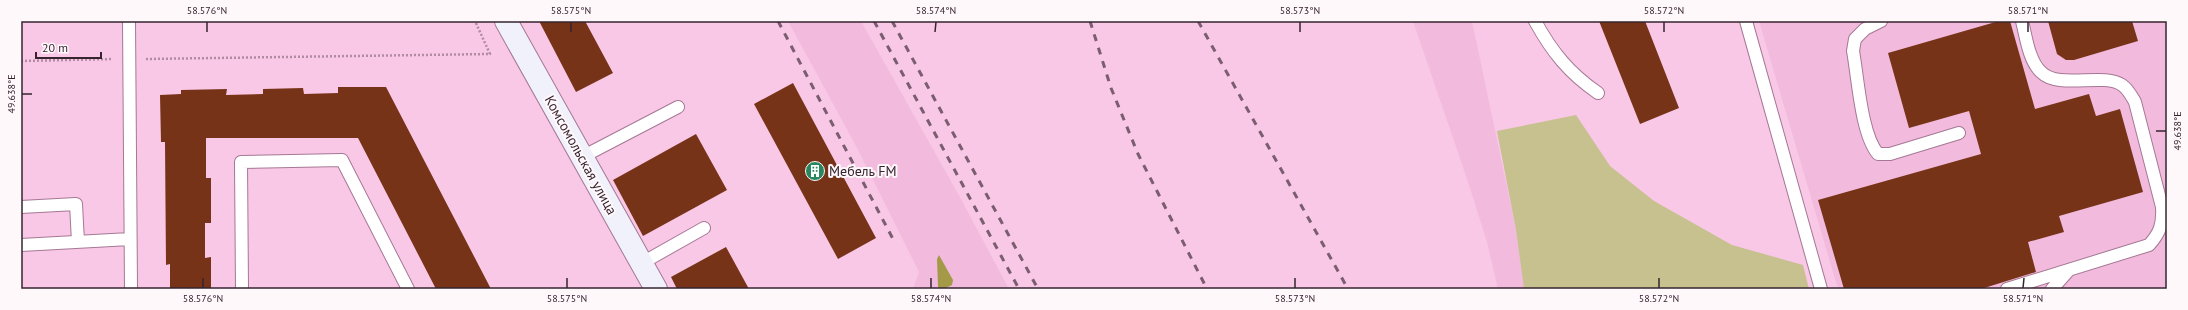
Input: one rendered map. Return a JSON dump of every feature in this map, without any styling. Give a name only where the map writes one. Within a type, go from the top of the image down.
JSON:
[{"type":"main road","name":"Комсомольская улица","points":[[506,21],[656,289]]},
{"type":"lane","points":[[129,21],[131,289]]},
{"type":"lane","points":[[1535,21],[1548,44],[1562,62],[1577,78],[1598,93]]},
{"type":"lane","points":[[1746,21],[1821,289]]},
{"type":"lane","points":[[1881,21],[1866,29],[1855,39],[1853,51],[1867,132],[1871,146],[1878,154],[1890,154],[1959,133]]},
{"type":"lane","points":[[2007,289],[2149,245],[2159,234],[2162,221],[2162,208],[2135,102],[2129,92],[2120,84],[2104,81],[2050,79],[2040,72],[2034,60],[2022,21]]},
{"type":"lane","points":[[582,157],[678,107]]},
{"type":"lane","points":[[242,289],[241,162],[342,160],[408,289]]},
{"type":"lane","points":[[21,207],[76,204],[78,242]]},
{"type":"lane","points":[[642,264],[704,228]]},
{"type":"lane","points":[[21,245],[130,239]]},
{"type":"lane","points":[[2052,289],[2070,270]]},
{"type":"path","points":[[21,61],[490,54],[475,21]]},
{"type":"shaded area","points":[[788,21],[861,21],[961,199],[1009,289],[913,289],[919,272],[857,148]]},
{"type":"shaded area","points":[[1413,21],[1472,21],[1516,230],[1524,289],[1498,289],[1487,242],[1468,182]]},
{"type":"shaded area","points":[[1759,21],[2167,21],[2167,289],[1838,289]]},
{"type":"shaded area","points":[[1576,115],[1610,166],[1654,201],[1732,245],[1803,265],[1809,289],[1524,289],[1516,230],[1497,131]]},
{"type":"shaded area","points":[[939,255],[953,280],[952,285],[944,289],[939,289],[938,286],[937,259]]},
{"type":"building","points":[[539,21],[585,21],[613,73],[576,92]]},
{"type":"building","points":[[1599,21],[1645,21],[1679,108],[1640,124]]},
{"type":"building","points":[[1999,21],[2010,21],[2035,109],[2089,94],[2096,116],[2120,109],[2143,192],[2059,216],[2064,232],[2028,242],[2036,272],[1981,289],[1844,289],[1818,200],[1981,154],[1969,111],[1909,128],[1888,53]]},
{"type":"building","points":[[2048,21],[2132,21],[2138,41],[2074,60],[2066,60],[2057,54]]},
{"type":"building","name":"Мебель FM","points":[[793,83],[876,238],[838,259],[754,104]]},
{"type":"building","points":[[338,87],[386,87],[491,289],[436,289],[358,138],[206,138],[206,178],[211,178],[211,223],[205,223],[205,258],[211,257],[211,289],[170,289],[170,264],[166,265],[165,142],[161,142],[160,95],[181,94],[181,90],[227,89],[226,95],[263,94],[263,89],[303,88],[304,94],[338,93]]},
{"type":"building","points":[[696,134],[727,190],[643,236],[613,180]]},
{"type":"building","points":[[726,247],[749,289],[677,289],[671,277]]},
{"type":"railway","points":[[778,21],[893,239]]},
{"type":"railway","points":[[874,21],[1019,289]]},
{"type":"railway","points":[[892,21],[1038,289]]},
{"type":"railway","points":[[1090,21],[1111,88],[1138,154],[1207,289]]},
{"type":"railway","points":[[1198,21],[1348,289]]},
{"type":"place","name":"Мебель FM","points":[[815,171]]}]
